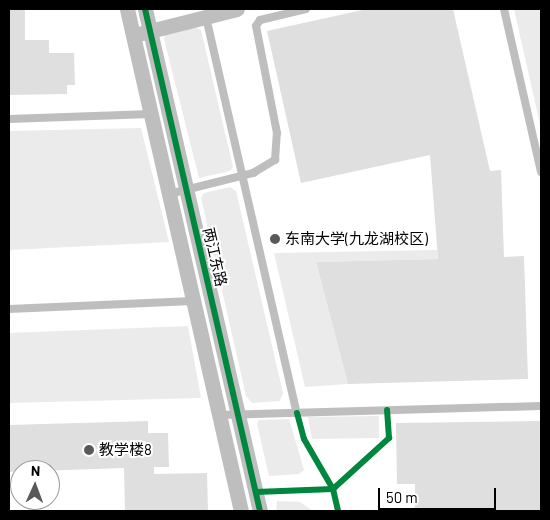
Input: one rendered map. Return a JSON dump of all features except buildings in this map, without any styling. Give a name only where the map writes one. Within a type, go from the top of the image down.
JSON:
[{"type":"street","name":"两江东路","points":[[127,9],[241,511]]},
{"type":"street","name":"两江东路","points":[[145,9],[260,511]]},
{"type":"street","points":[[133,35],[237,9]]},
{"type":"lane","points":[[169,194],[243,176],[267,168],[275,160],[279,147],[256,26],[260,20],[306,9]]},
{"type":"lane","points":[[504,9],[541,172]]},
{"type":"lane","points":[[206,17],[297,413]]},
{"type":"lane","points":[[9,119],[152,114]]},
{"type":"lane","points":[[9,309],[193,301]]},
{"type":"lane","points":[[219,415],[541,406]]},
{"type":"shaded area","points":[[514,9],[541,9],[541,129]]},
{"type":"shaded area","points":[[195,27],[201,30],[233,167],[230,171],[199,178],[164,39],[166,34]]},
{"type":"shaded area","points":[[141,128],[169,242],[9,250],[9,131]]},
{"type":"shaded area","points":[[230,187],[236,191],[283,393],[280,401],[252,403],[246,396],[201,198],[204,193]]},
{"type":"shaded area","points":[[437,250],[438,259],[316,262],[348,384],[305,387],[274,253]]},
{"type":"shaded area","points":[[188,326],[201,398],[9,403],[9,333]]},
{"type":"shaded area","points":[[379,416],[379,438],[312,439],[308,417]]},
{"type":"shaded area","points":[[289,419],[304,470],[299,474],[269,476],[257,424],[259,420]]},
{"type":"shaded area","points":[[277,501],[300,502],[313,511],[276,511]]},
{"type":"cycle path","points":[[145,9],[260,511]]},
{"type":"cycle path","points":[[256,492],[333,489],[389,438],[387,410]]},
{"type":"cycle path","points":[[297,413],[304,439],[333,489],[338,511]]},
{"type":"place","name":"东南大学(九龙湖校区)","points":[[275,239]]},
{"type":"place","name":"教学楼8","points":[[89,450]]}]
